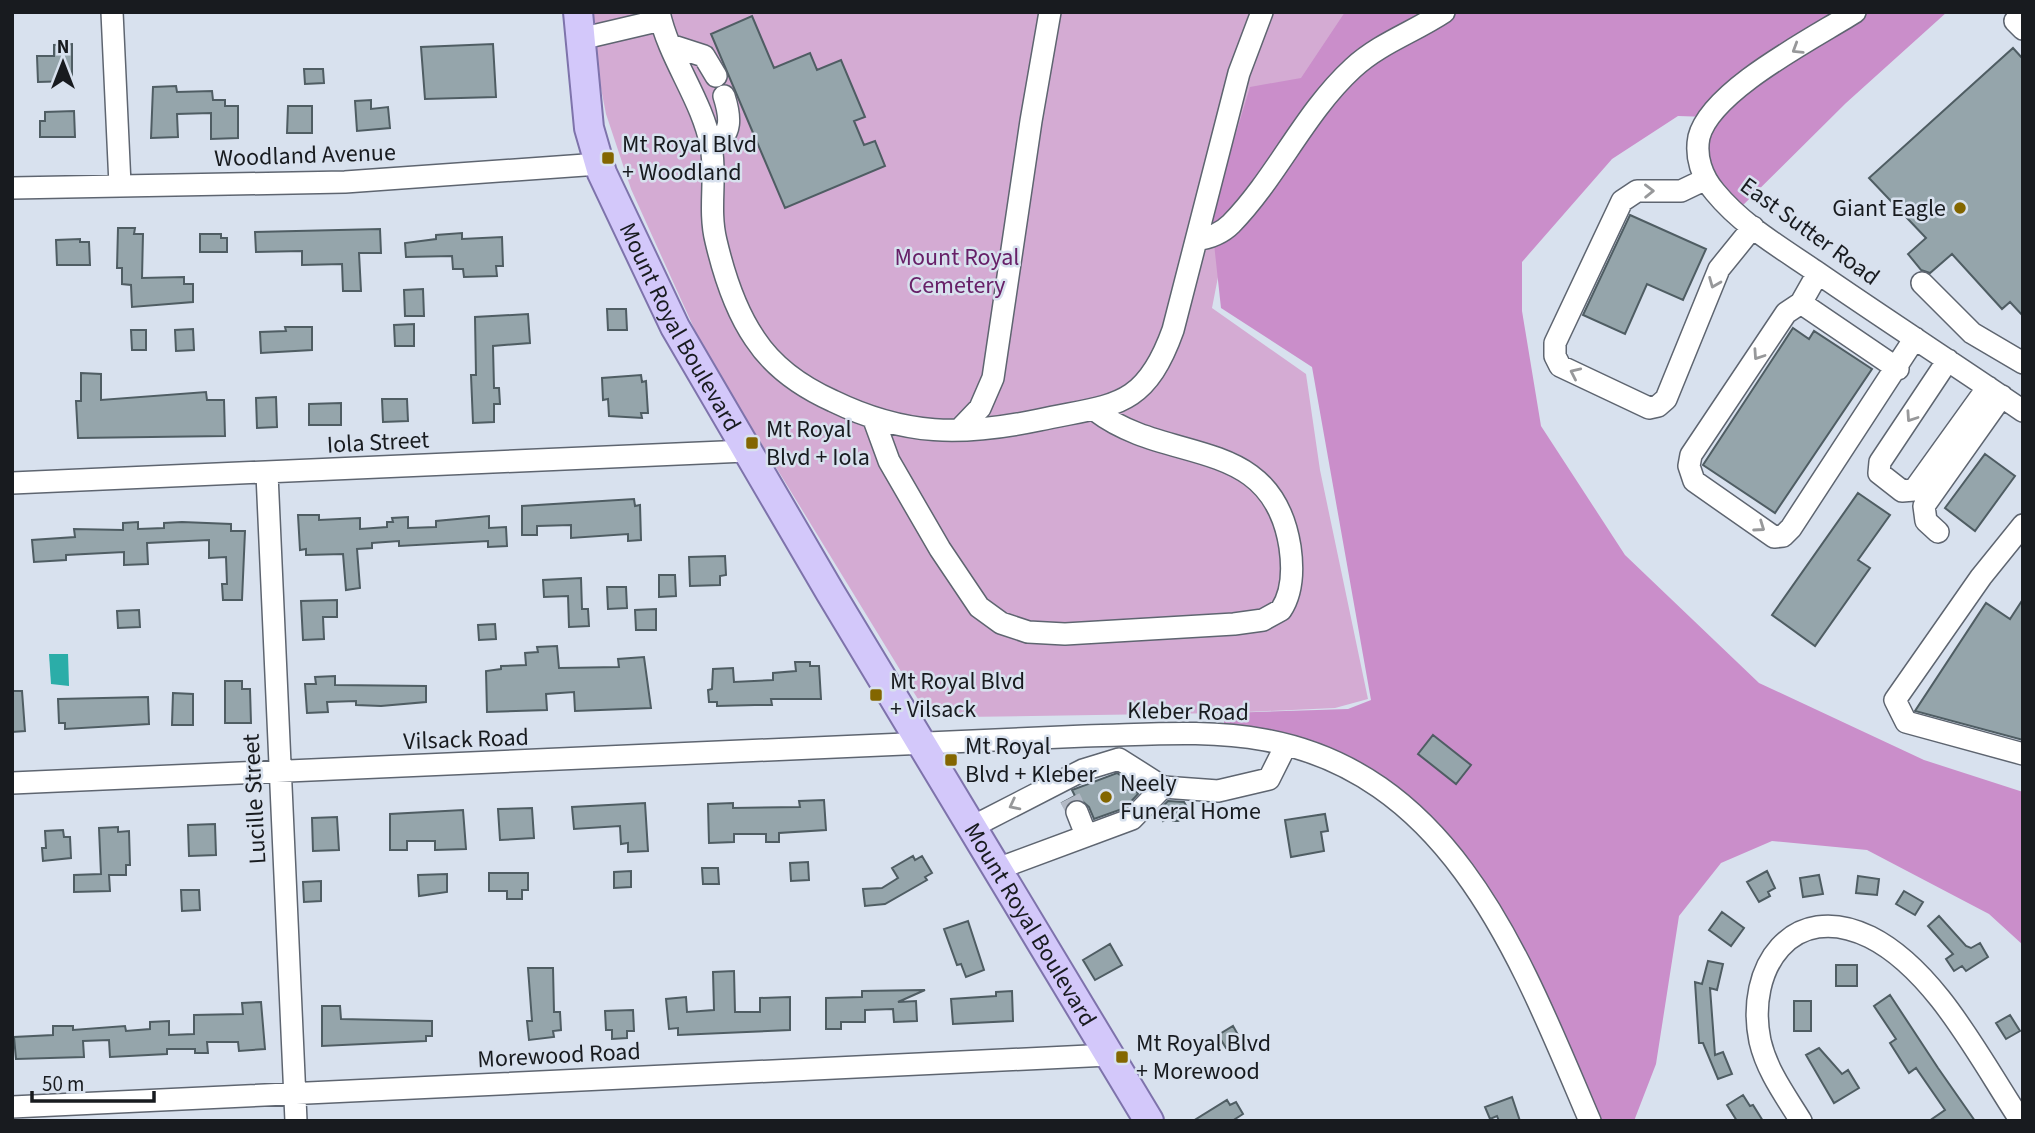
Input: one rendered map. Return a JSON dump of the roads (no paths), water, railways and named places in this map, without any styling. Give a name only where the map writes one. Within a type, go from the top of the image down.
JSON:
[{"type":"main road","name":"Mount Royal Boulevard","points":[[579,26],[589,128],[599,164],[622,220],[675,327],[746,451],[1149,1121]]},
{"type":"street","points":[[112,12],[120,185]]},
{"type":"street","points":[[959,430],[980,408],[993,378],[1050,12]]},
{"type":"street","points":[[579,26],[660,16],[711,144],[715,238],[730,291],[755,339],[795,381],[874,420],[910,429],[959,430],[999,429],[1096,411],[1131,396],[1157,368],[1173,330],[1239,73],[1262,12]]},
{"type":"street","points":[[1198,239],[1206,239],[1230,226],[1307,122],[1352,69],[1383,46],[1444,12]]},
{"type":"street","name":"East Sutter Road","points":[[1855,12],[1754,76],[1709,117],[1698,147],[1700,166],[1706,179],[1723,201],[1752,227],[2023,411]]},
{"type":"street","points":[[670,45],[704,55],[720,86],[729,125],[724,136],[711,144]]},
{"type":"street","name":"Woodland Avenue","points":[[12,188],[345,182],[599,164]]},
{"type":"street","points":[[1706,179],[1681,191],[1637,191],[1622,201],[1555,343],[1555,356],[1560,366],[1649,408],[1658,406],[1666,399],[1719,269],[1752,227]]},
{"type":"street","points":[[1818,273],[1801,303],[1786,313],[1691,455],[1689,466],[1694,481],[1774,537],[1783,536],[1791,528],[1898,369],[1915,338]]},
{"type":"street","points":[[1922,283],[1972,333],[2023,363]]},
{"type":"street","points":[[1801,303],[1898,369]]},
{"type":"street","points":[[1948,360],[1881,462],[1880,473],[1902,491],[1913,490],[1995,392]]},
{"type":"street","points":[[1938,532],[1926,521],[1924,506],[1995,392]]},
{"type":"street","points":[[874,420],[888,461],[940,549],[970,596],[1001,623],[1028,632],[1065,634],[1234,624],[1263,620],[1281,610],[1291,581],[1287,534],[1276,502],[1261,481],[1235,465],[1116,424],[1096,411]]},
{"type":"street","name":"Iola Street","points":[[12,483],[267,474],[746,451]]},
{"type":"street","name":"Lucille Street","points":[[267,474],[296,1121]]},
{"type":"street","points":[[2023,525],[1981,577],[1895,700],[1906,722],[2023,754]]},
{"type":"street","name":"Kleber Road","points":[[922,745],[1196,733],[1245,737],[1286,745],[1326,759],[1378,787],[1422,822],[1456,860],[1482,896],[1518,960],[1590,1121]]},
{"type":"street","name":"Vilsack Road","points":[[12,783],[279,774],[922,745]]},
{"type":"street","points":[[971,827],[1069,797],[1083,770],[1119,760],[1163,787],[1218,791],[1269,779],[1286,745]]},
{"type":"street","points":[[997,869],[1132,820],[1163,787]]},
{"type":"street","points":[[1069,797],[1086,835]]},
{"type":"street","points":[[1801,1121],[1766,1061],[1758,1025],[1759,988],[1769,961],[1793,935],[1816,928],[1833,927],[1871,937],[1925,981],[2021,1121]]},
{"type":"street","name":"Morewood Road","points":[[12,1107],[1109,1055]]},
{"type":"tunnel","points":[[1070,798],[1077,812]]},
{"type":"place","name":"Mt Royal Blvd + Woodland","points":[[608,158]]},
{"type":"place","name":"Giant Eagle","points":[[1960,208]]},
{"type":"place","name":"Mt Royal Blvd + Iola","points":[[752,443]]},
{"type":"place","name":"Mt Royal Blvd + Vilsack","points":[[876,695]]},
{"type":"place","name":"Mt Royal Blvd + Kleber","points":[[951,760]]},
{"type":"place","name":"Neely Funeral Home","points":[[1106,797]]},
{"type":"place","name":"Mt Royal Blvd + Morewood","points":[[1122,1057]]},
{"type":"park label","name":"Mount Royal Cemetery","points":[[957,271]]}]
